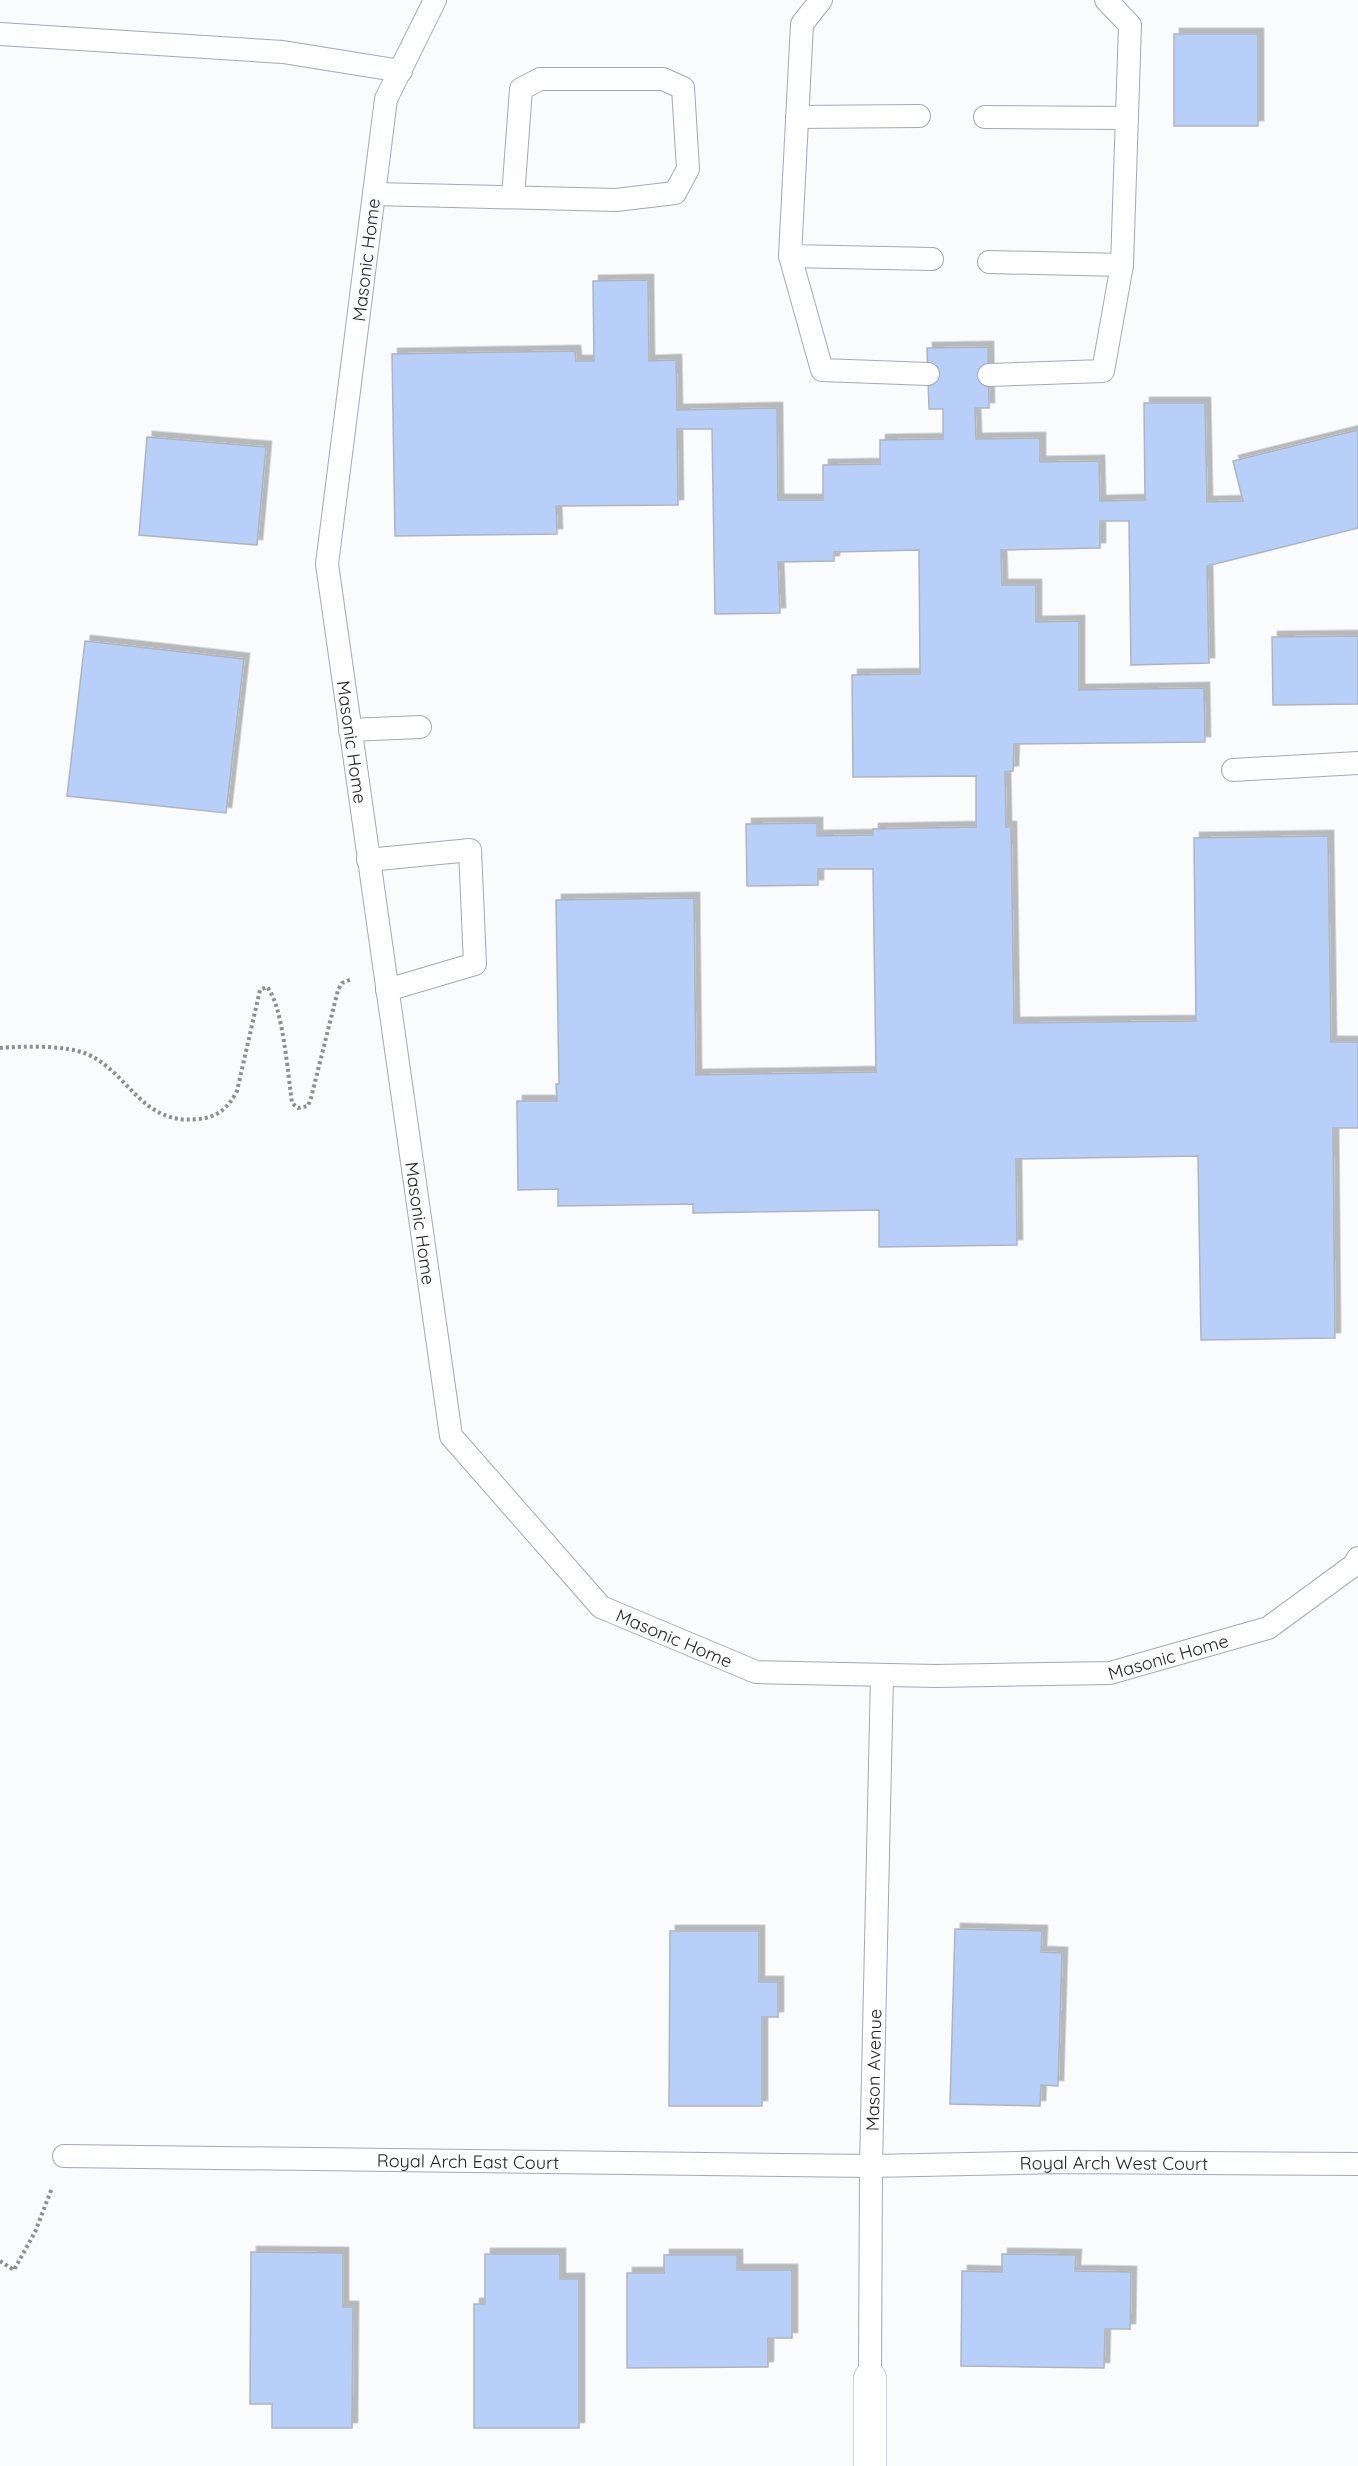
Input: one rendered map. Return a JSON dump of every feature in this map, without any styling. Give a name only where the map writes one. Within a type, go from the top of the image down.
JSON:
[{"type":"street","name":"Mason Avenue","points":[[870,2379],[870,2466]]},
{"type":"lane","name":"Masonic Home","points":[[435,0],[386,99],[327,564],[451,1436],[601,1607],[756,1672],[882,1675],[1110,1673],[1268,1629],[1354,1564],[1358,1558]]},
{"type":"lane","points":[[821,0],[802,24],[790,256],[822,370],[928,374]]},
{"type":"lane","points":[[989,375],[1103,371],[1122,265],[1130,25],[1106,0]]},
{"type":"lane","points":[[0,34],[283,52],[400,71]]},
{"type":"lane","points":[[374,194],[513,198],[616,200],[675,193],[688,169],[683,88],[663,79],[540,79],[520,89],[513,198]]},
{"type":"lane","points":[[797,117],[919,116]]},
{"type":"lane","points":[[985,117],[1126,118]]},
{"type":"lane","points":[[790,256],[932,259]]},
{"type":"lane","points":[[989,262],[1122,265]]},
{"type":"lane","points":[[350,730],[420,727]]},
{"type":"lane","points":[[1233,770],[1358,763]]},
{"type":"lane","points":[[368,860],[470,850],[475,964],[386,982]]},
{"type":"lane","name":"Mason Avenue","points":[[870,2379],[871,2166],[882,1675]]},
{"type":"lane","name":"Royal Arch East Court","points":[[64,2156],[871,2166]]},
{"type":"lane","name":"Royal Arch West Court","points":[[871,2166],[1060,2162],[1358,2164]]},
{"type":"path","points":[[0,1047],[71,1049],[88,1054],[106,1067],[152,1109],[171,1118],[190,1120],[206,1118],[222,1113],[237,1091],[260,990],[267,987],[273,994],[292,1103],[298,1108],[308,1106],[311,1098],[338,990],[342,983],[352,978],[386,982]]},
{"type":"path","points":[[0,2261],[14,2270],[35,2232],[64,2156]]},
{"type":"building","points":[[1174,34],[1258,34],[1258,126],[1174,126]]},
{"type":"building","points":[[648,280],[649,361],[676,360],[677,410],[777,408],[778,500],[823,500],[823,465],[880,464],[880,440],[943,439],[943,409],[929,409],[927,348],[988,347],[989,408],[975,408],[976,439],[1040,438],[1040,462],[1099,461],[1100,501],[1145,500],[1144,403],[1205,403],[1207,502],[1243,501],[1233,461],[1358,430],[1358,528],[1207,566],[1209,663],[1131,665],[1129,521],[1100,521],[1100,548],[1001,550],[1002,585],[1036,585],[1036,622],[1079,621],[1079,690],[1204,688],[1205,742],[1014,744],[1013,771],[1005,772],[1006,827],[1011,827],[1014,1023],[1196,1021],[1194,838],[1328,836],[1331,1042],[1358,1042],[1358,1128],[1333,1128],[1335,1338],[1201,1340],[1198,1156],[1016,1159],[1017,1245],[879,1247],[879,1210],[693,1213],[693,1204],[558,1206],[558,1189],[518,1190],[517,1101],[557,1101],[556,1084],[559,1084],[556,900],[694,898],[696,1075],[876,1072],[873,869],[818,869],[818,885],[747,886],[746,824],[817,823],[817,836],[873,835],[873,829],[976,827],[976,776],[853,777],[852,675],[920,674],[919,550],[834,552],[834,561],[778,562],[780,613],[715,614],[712,429],[677,429],[678,505],[556,506],[557,534],[395,536],[392,354],[575,351],[576,361],[594,361],[593,281]]},
{"type":"building","points":[[147,437],[266,447],[257,545],[139,535]]},
{"type":"building","points":[[1358,636],[1358,704],[1273,705],[1272,637]]},
{"type":"building","points":[[85,641],[244,659],[226,813],[67,796]]},
{"type":"building","points":[[955,1929],[1042,1931],[1041,1952],[1062,1953],[1058,2086],[1041,2085],[1040,2106],[950,2104]]},
{"type":"building","points":[[670,1931],[759,1931],[759,1982],[778,1982],[778,2017],[762,2017],[762,2106],[669,2106]]},
{"type":"building","points":[[251,2252],[343,2253],[343,2307],[353,2307],[352,2428],[272,2428],[272,2404],[250,2404]]},
{"type":"building","points":[[485,2254],[560,2254],[560,2279],[579,2279],[579,2428],[474,2428],[474,2304],[485,2304]]},
{"type":"building","points":[[1002,2254],[1076,2255],[1075,2271],[1131,2272],[1130,2329],[1105,2329],[1104,2368],[961,2366],[962,2271],[1002,2272]]},
{"type":"building","points":[[664,2255],[737,2255],[737,2270],[792,2270],[792,2338],[768,2338],[768,2367],[627,2368],[627,2273],[664,2273]]}]
